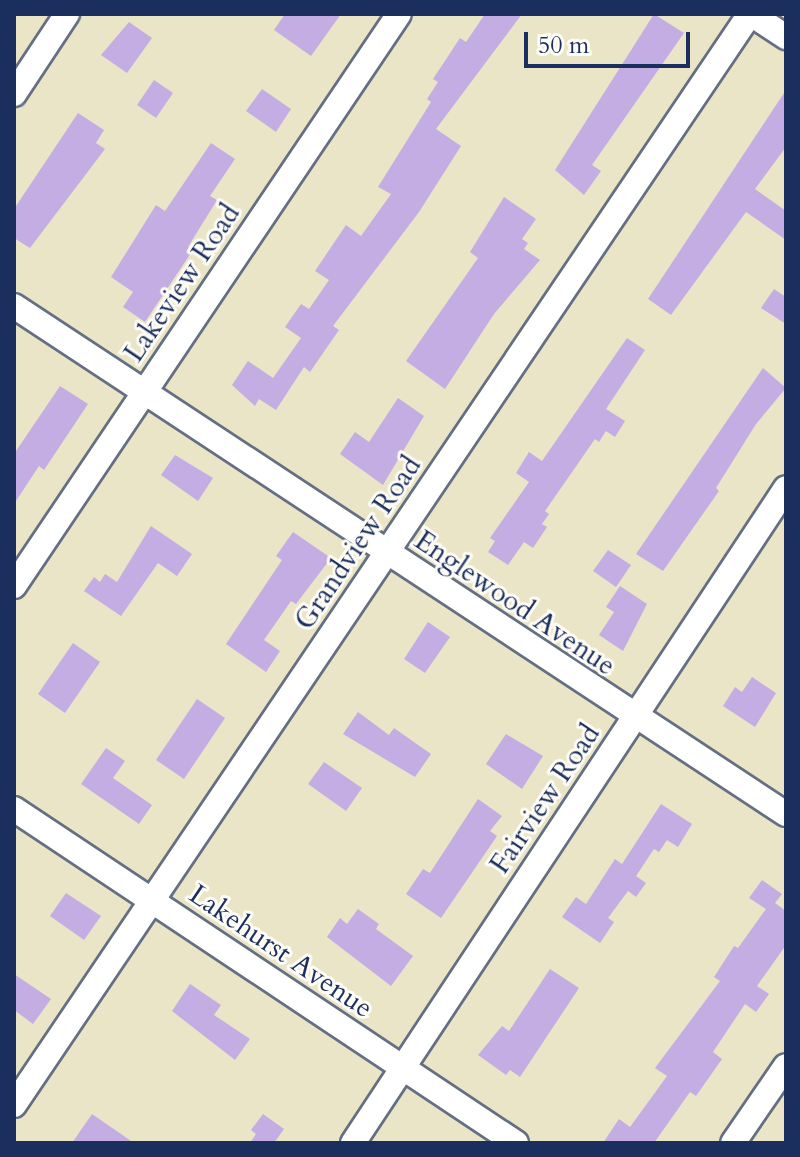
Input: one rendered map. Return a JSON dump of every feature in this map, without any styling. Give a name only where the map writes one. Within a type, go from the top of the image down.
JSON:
[{"type":"street","points":[[14,94],[67,14]]},
{"type":"street","name":"Lakeview Road","points":[[14,586],[399,14]]},
{"type":"street","points":[[750,14],[786,37]]},
{"type":"street","name":"Grandview Road","points":[[14,1105],[750,14]]},
{"type":"street","name":"Englewood Avenue","points":[[14,306],[635,718],[786,814]]},
{"type":"street","name":"Fairview Road","points":[[353,1143],[786,488]]},
{"type":"street","name":"Lakehurst Avenue","points":[[14,809],[516,1143]]},
{"type":"street","points":[[733,1143],[786,1066]]},
{"type":"building","points":[[285,14],[341,14],[311,56],[274,30]]},
{"type":"building","points":[[485,14],[522,14],[436,129],[461,146],[419,212],[333,326],[339,330],[310,372],[304,367],[276,410],[259,399],[255,406],[232,385],[248,361],[273,378],[301,338],[285,327],[301,304],[309,309],[329,280],[315,271],[346,225],[361,236],[391,194],[378,187],[431,102],[427,99],[438,82],[433,79],[460,38],[466,42]]},
{"type":"building","points":[[654,14],[684,33],[592,165],[601,171],[584,195],[555,170]]},
{"type":"building","points":[[129,22],[152,38],[127,73],[101,55]]},
{"type":"building","points":[[154,80],[173,93],[156,118],[137,105]]},
{"type":"building","points":[[262,89],[291,109],[276,132],[246,111]]},
{"type":"building","points":[[786,90],[786,147],[755,189],[786,211],[786,240],[746,212],[671,315],[648,299]]},
{"type":"building","points":[[78,113],[104,130],[96,143],[105,149],[30,248],[14,238],[14,209]]},
{"type":"building","points":[[211,143],[235,159],[210,196],[217,200],[188,247],[193,250],[145,322],[123,307],[133,292],[111,277],[156,205],[165,211]]},
{"type":"building","points":[[504,197],[536,219],[522,239],[528,243],[524,249],[540,260],[494,314],[445,389],[406,361],[478,258],[470,252]]},
{"type":"building","points":[[774,289],[786,297],[786,324],[761,308]]},
{"type":"building","points":[[627,338],[645,350],[606,409],[625,421],[615,437],[606,431],[599,442],[595,439],[545,511],[549,514],[542,524],[547,527],[533,548],[524,542],[508,565],[488,552],[495,541],[490,538],[529,482],[516,473],[529,452],[542,461]]},
{"type":"building","points":[[763,368],[786,388],[756,424],[716,488],[719,491],[663,571],[636,554]]},
{"type":"building","points":[[60,386],[88,404],[44,470],[39,466],[14,504],[14,454]]},
{"type":"building","points":[[398,398],[424,416],[383,485],[340,454],[355,432],[369,442]]},
{"type":"building","points":[[175,455],[213,478],[198,501],[161,475]]},
{"type":"building","points":[[151,526],[192,554],[177,576],[158,563],[121,616],[84,591],[94,577],[100,582],[105,574],[117,582]]},
{"type":"building","points":[[293,532],[331,558],[296,604],[291,601],[264,640],[280,651],[266,672],[226,644],[282,560],[276,556]]},
{"type":"building","points":[[608,550],[631,565],[616,587],[593,571]]},
{"type":"building","points":[[620,586],[647,604],[623,651],[599,635],[614,612],[606,607]]},
{"type":"building","points":[[428,622],[450,637],[425,673],[404,659]]},
{"type":"building","points":[[73,643],[100,662],[65,713],[38,694]]},
{"type":"building","points":[[752,677],[776,693],[755,727],[723,706],[735,687],[742,692]]},
{"type":"building","points":[[197,699],[225,718],[184,779],[156,760]]},
{"type":"building","points":[[358,712],[389,735],[394,728],[431,754],[415,777],[343,734]]},
{"type":"building","points":[[506,734],[543,756],[522,789],[486,764]]},
{"type":"building","points":[[106,748],[125,761],[113,778],[152,805],[139,824],[81,784]]},
{"type":"building","points":[[324,762],[362,788],[346,811],[308,784]]},
{"type":"building","points":[[478,799],[502,816],[490,831],[497,836],[441,918],[406,894],[423,869],[430,873]]},
{"type":"building","points":[[661,804],[692,824],[678,847],[667,840],[659,852],[654,849],[636,876],[646,883],[636,897],[628,891],[608,918],[614,922],[600,943],[562,917],[576,897],[586,904],[615,859],[622,864]]},
{"type":"building","points":[[762,880],[782,894],[775,903],[786,911],[786,945],[757,986],[769,994],[756,1012],[745,1004],[713,1052],[722,1059],[696,1096],[690,1092],[654,1143],[603,1143],[619,1119],[630,1127],[667,1076],[655,1068],[720,981],[714,977],[734,946],[738,948],[766,909],[749,898]]},
{"type":"building","points":[[66,893],[101,916],[84,940],[50,916]]},
{"type":"building","points":[[358,909],[379,924],[376,929],[413,956],[391,986],[327,937],[340,918],[347,924]]},
{"type":"building","points":[[550,969],[579,988],[520,1077],[510,1070],[506,1075],[478,1055],[502,1026],[509,1031]]},
{"type":"building","points":[[14,974],[51,999],[33,1024],[14,1010]]},
{"type":"building","points":[[190,984],[221,1005],[214,1015],[250,1039],[235,1060],[172,1011]]},
{"type":"building","points":[[92,1114],[134,1143],[72,1143]]},
{"type":"building","points":[[263,1114],[284,1129],[274,1143],[250,1143],[256,1134],[251,1130]]}]
